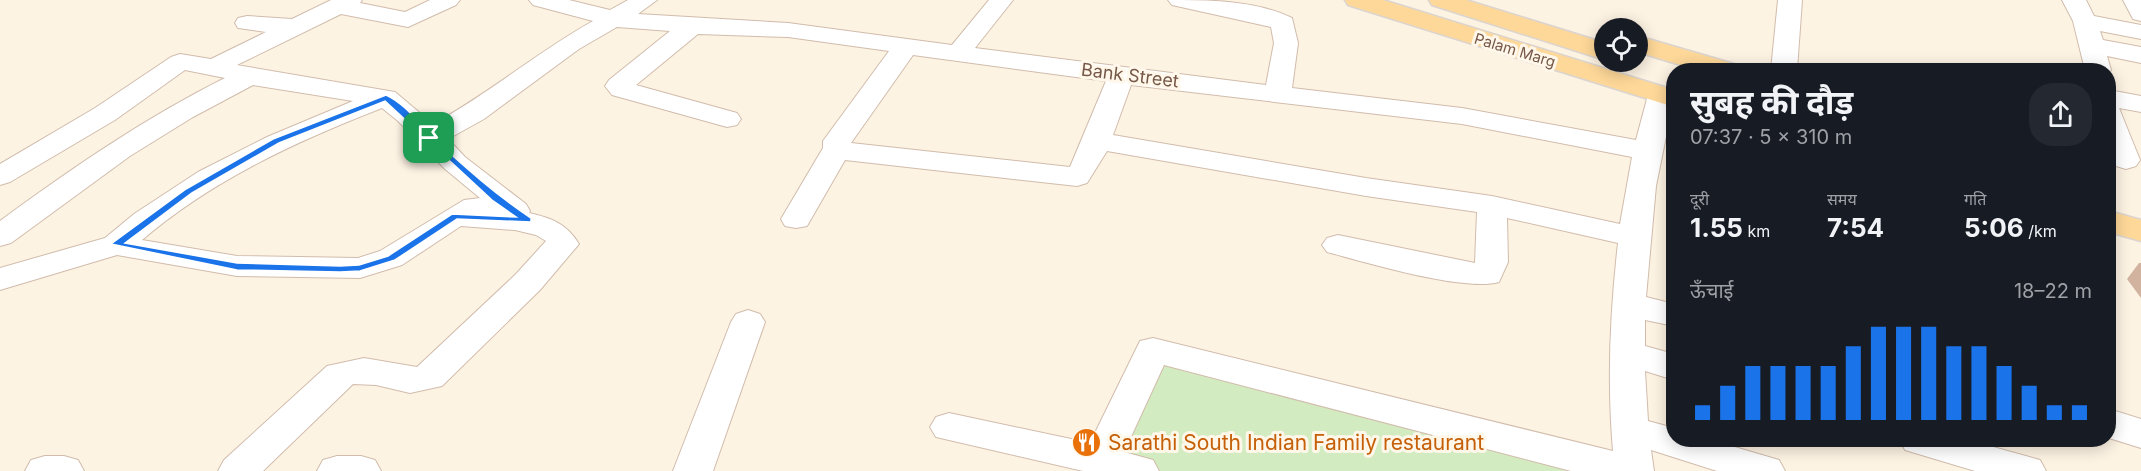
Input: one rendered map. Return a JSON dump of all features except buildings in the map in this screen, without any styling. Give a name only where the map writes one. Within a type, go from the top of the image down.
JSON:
[{"type":"main road","name":"Palam Marg","points":[[1357,0],[1666,87]]},
{"type":"main road","points":[[1400,0],[1666,86]]},
{"type":"main road","points":[[1441,0],[1594,49]]},
{"type":"main road","points":[[1491,0],[1594,31]]},
{"type":"main road","points":[[1648,47],[1701,63]]},
{"type":"main road","points":[[1648,70],[1666,84]]},
{"type":"main road","points":[[2116,203],[2141,210]]},
{"type":"main road","points":[[2116,223],[2141,231]]},
{"type":"street","points":[[214,67],[344,3],[408,20],[448,0]]},
{"type":"street","name":"Bank Street","points":[[541,0],[613,19],[692,26],[782,29],[1121,75],[1462,116],[1646,151]]},
{"type":"street","points":[[429,138],[474,113],[570,44],[645,0]]},
{"type":"street","points":[[958,52],[1001,0]]},
{"type":"street","points":[[1180,0],[1273,18],[1283,22],[1286,43],[1278,93]]},
{"type":"street","points":[[1785,63],[1790,0]]},
{"type":"street","points":[[2134,0],[2141,14]]},
{"type":"street","points":[[2080,11],[2141,32]]},
{"type":"street","points":[[2080,11],[2096,63]]},
{"type":"street","points":[[247,23],[296,27]]},
{"type":"street","points":[[692,26],[618,86],[621,89],[727,119]]},
{"type":"street","points":[[2092,45],[2141,55]]},
{"type":"street","points":[[796,219],[837,148],[837,141],[906,46]]},
{"type":"street","points":[[0,176],[105,114],[180,62],[214,67],[249,77],[386,98],[408,115],[429,138],[495,197],[564,241],[562,246],[429,377],[415,380],[359,370],[340,375],[238,471]]},
{"type":"street","points":[[837,148],[843,151],[1074,178],[1083,173],[1121,75]]},
{"type":"street","points":[[0,236],[118,150],[199,100],[249,77]]},
{"type":"street","points":[[0,279],[116,244],[189,191],[249,156],[310,126],[386,98]]},
{"type":"street","points":[[2116,99],[2141,104]]},
{"type":"street","points":[[1101,460],[1153,350],[1632,471],[1629,429],[1629,354],[1634,237],[1646,151],[1666,101]]},
{"type":"street","points":[[2116,132],[2126,160],[2116,158]]},
{"type":"street","points":[[1096,141],[1366,187],[1492,205],[1634,237]]},
{"type":"street","points":[[116,244],[237,266],[360,268],[391,258],[455,216],[495,197]]},
{"type":"street","points":[[1338,245],[1456,272],[1487,275],[1492,262],[1492,205]]},
{"type":"street","points":[[455,216],[528,220]]},
{"type":"street","points":[[1630,305],[1666,313]]},
{"type":"street","points":[[693,471],[748,322]]},
{"type":"street","points":[[1629,354],[1666,365]]},
{"type":"street","points":[[2116,425],[2141,434]]},
{"type":"street","points":[[949,427],[1101,460],[1139,471]]},
{"type":"street","points":[[1629,429],[1666,444]]},
{"type":"street","points":[[1673,447],[1710,462],[1765,471]]},
{"type":"street","points":[[1943,447],[2026,471]]},
{"type":"street","points":[[45,471],[64,471]]},
{"type":"street","points":[[337,471],[361,471]]},
{"type":"green space","points":[[1153,350],[1607,471],[1151,471],[1101,460]]},
{"type":"place","name":"Sarathi South Indian Family restaurant","points":[[1087,442]]},
{"type":"route","points":[[386,98],[408,115],[429,138],[495,198],[528,220],[455,216],[391,258],[360,268],[301,269],[237,266],[160,254],[116,244],[189,191],[240,160],[310,126],[386,98]]}]
